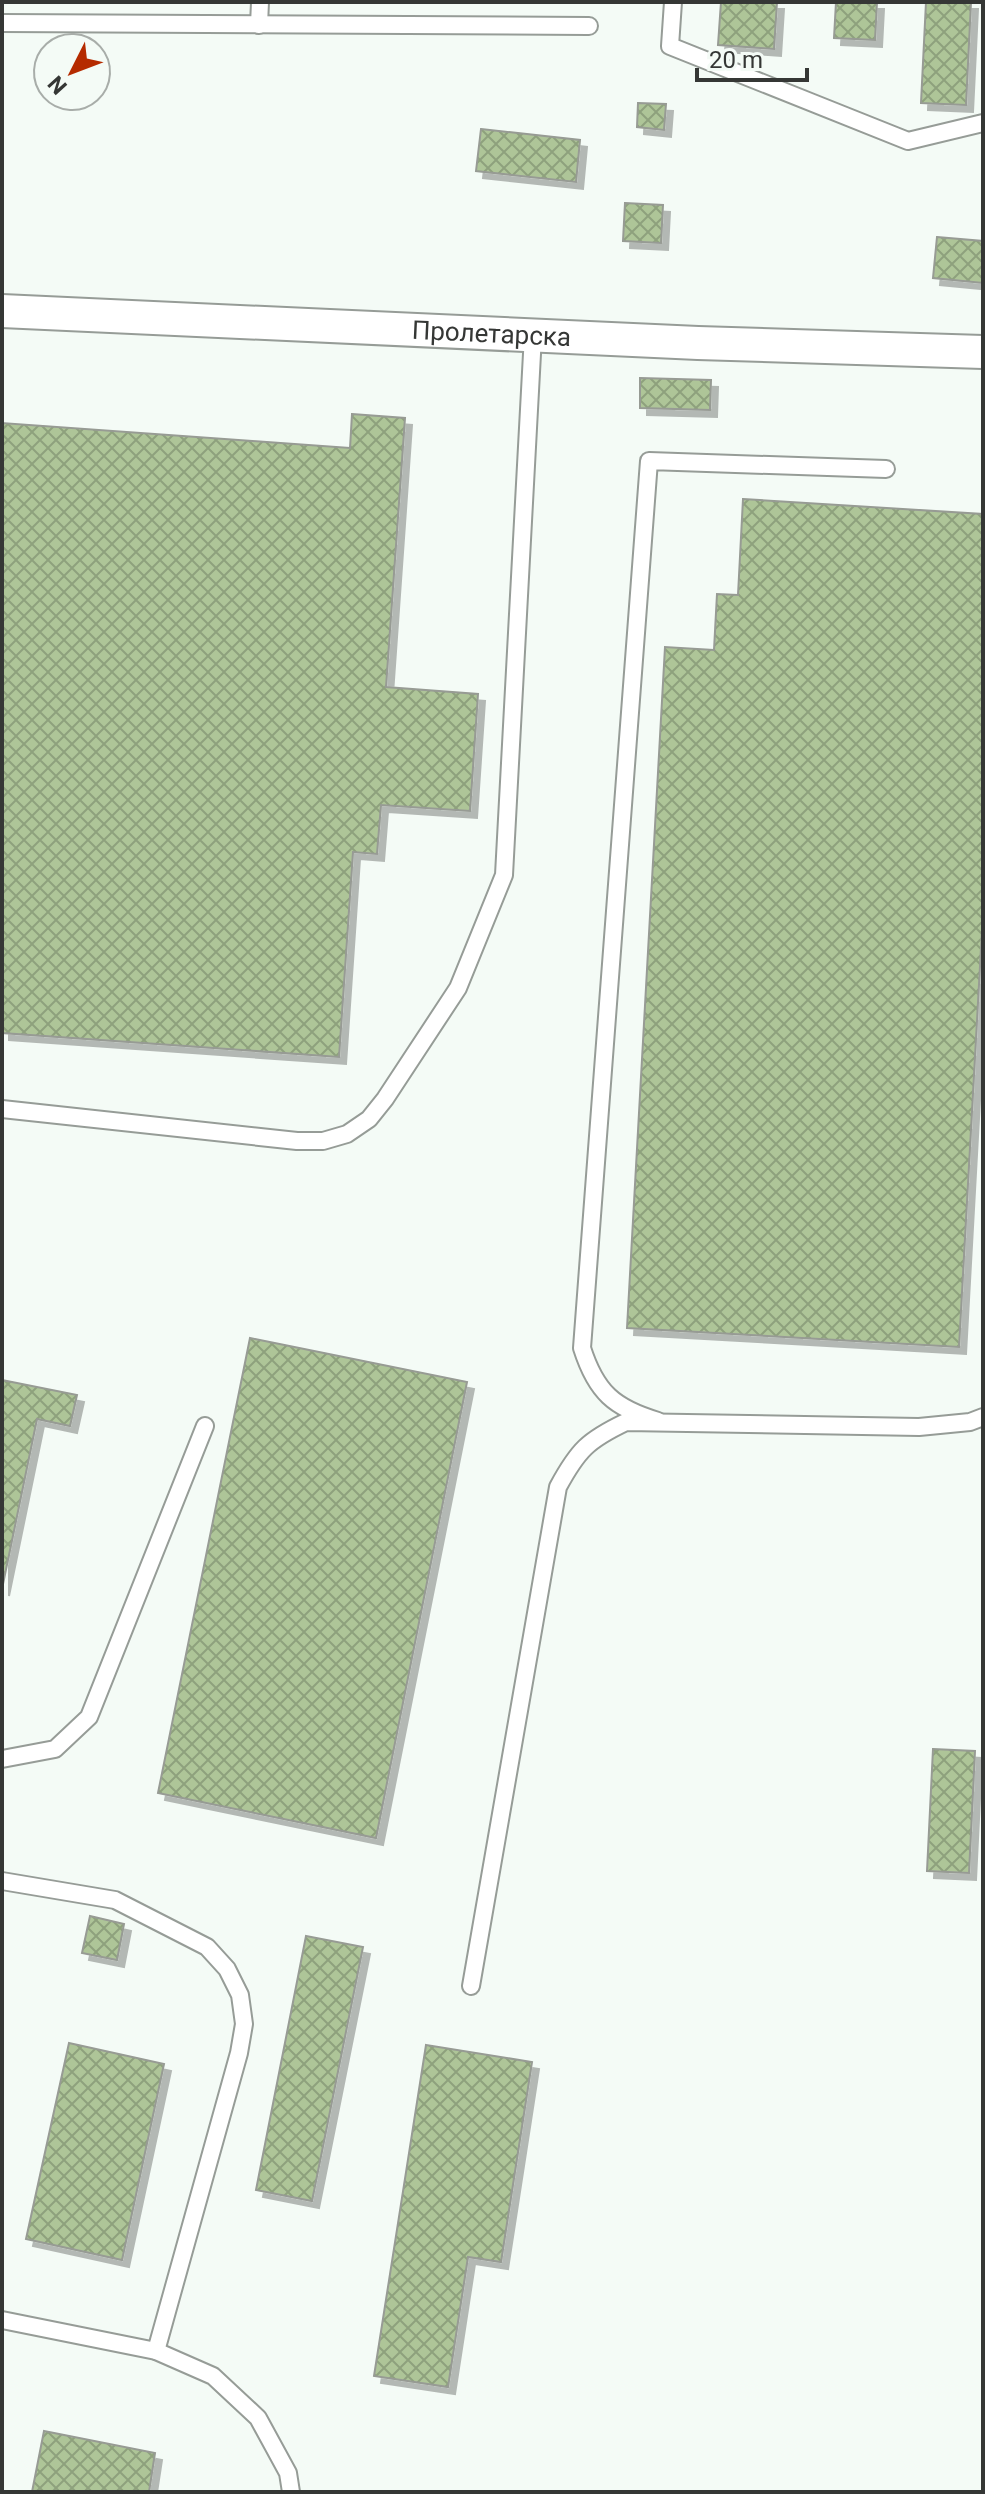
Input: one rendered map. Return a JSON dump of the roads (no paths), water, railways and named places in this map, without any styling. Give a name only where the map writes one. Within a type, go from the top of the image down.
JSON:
[{"type":"street","name":"Пролетарска","points":[[2,311],[983,352]]},
{"type":"lane","points":[[259,25],[260,2]]},
{"type":"lane","points":[[673,2],[670,46],[908,141],[983,123]]},
{"type":"lane","points":[[2,23],[589,26]]},
{"type":"lane","points":[[2,1109],[297,1141],[323,1141],[347,1134],[369,1119],[385,1099],[458,988],[504,875],[533,335]]},
{"type":"lane","points":[[658,1421],[631,1413],[608,1398],[591,1375],[582,1348],[649,461],[886,469]]},
{"type":"lane","points":[[471,1986],[558,1487],[573,1459],[596,1436],[626,1422],[919,1427],[970,1422],[983,1417]]},
{"type":"lane","points":[[2,1759],[55,1749],[89,1717],[205,1426]]},
{"type":"lane","points":[[2,1881],[115,1900],[207,1947],[227,1969],[240,1995],[244,2024],[239,2053],[156,2351]]},
{"type":"lane","points":[[2,2320],[156,2351],[213,2376],[258,2418],[288,2473],[291,2492]]}]
